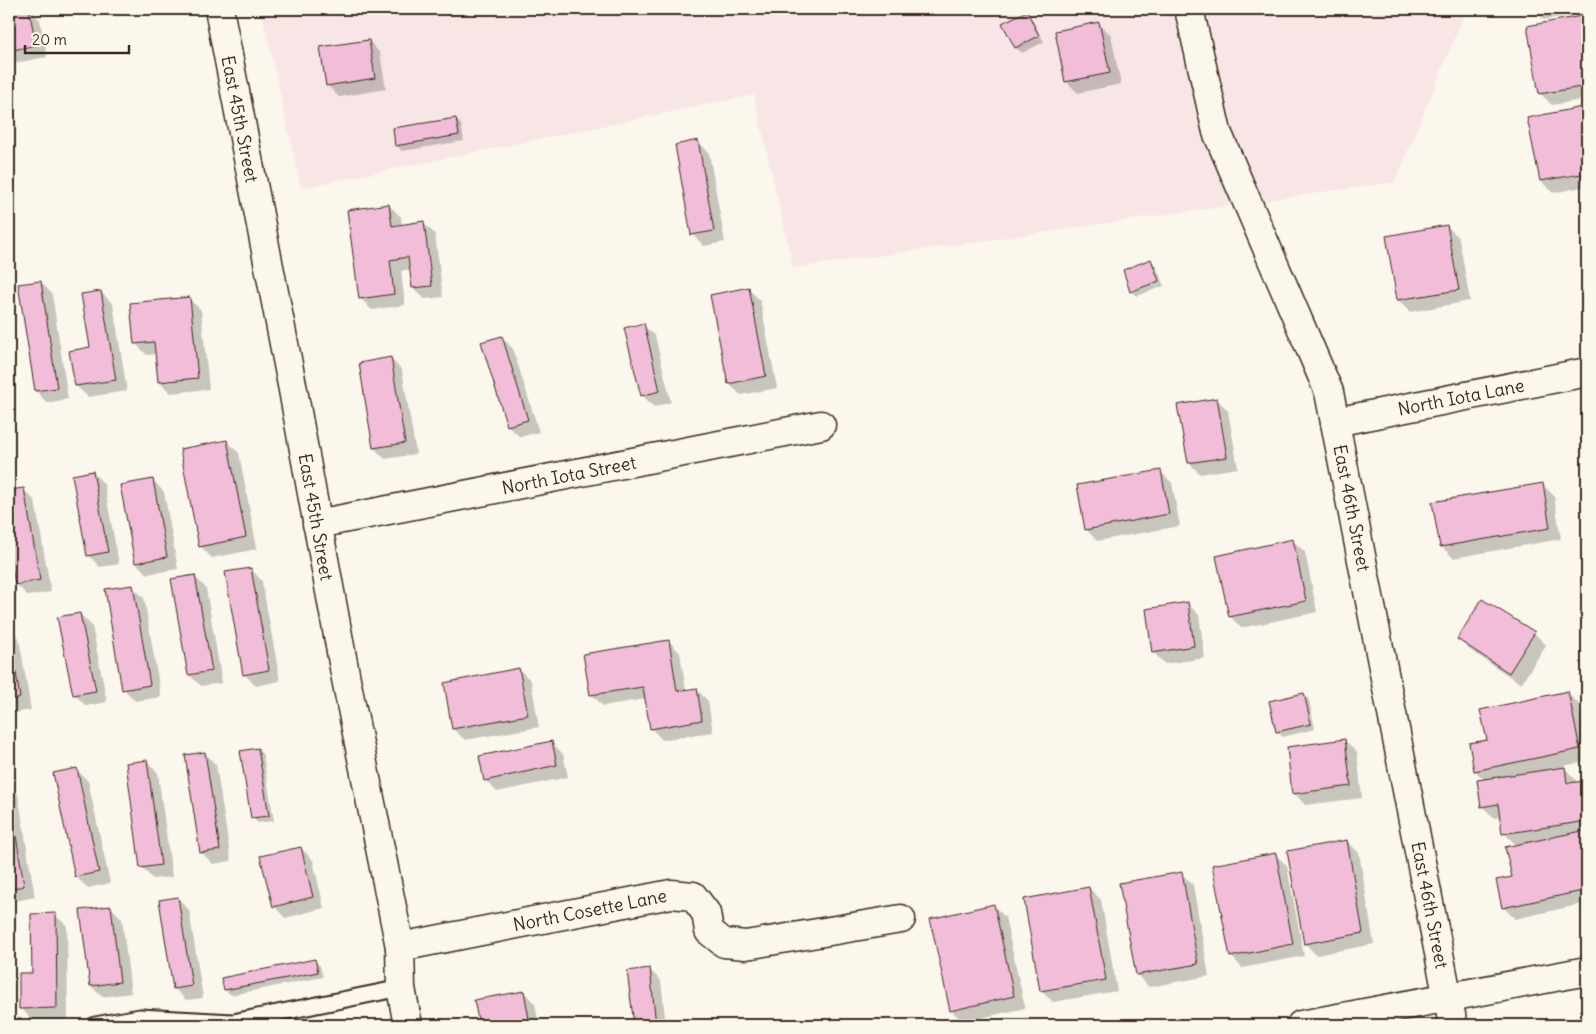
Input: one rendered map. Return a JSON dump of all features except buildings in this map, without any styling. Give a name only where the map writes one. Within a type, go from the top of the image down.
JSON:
[{"type":"street","name":"East 45th Street","points":[[219,9],[293,390],[346,679],[400,947],[401,988],[408,1025]]},
{"type":"street","name":"East 46th Street","points":[[1189,9],[1217,132],[1329,392],[1454,1025]]},
{"type":"street","name":"North Iota Lane","points":[[1334,422],[1587,372]]},
{"type":"street","name":"North Iota Street","points":[[317,524],[821,425]]},
{"type":"street","name":"North Cosette Lane","points":[[400,947],[671,894],[693,896],[706,913],[710,931],[724,943],[746,945],[901,918]]},
{"type":"street","points":[[1301,1025],[1587,971]]},
{"type":"lane","points":[[95,1025],[140,1017],[233,1022],[401,988]]},
{"type":"shaded area","points":[[261,9],[1467,9],[1395,182],[793,268],[754,95],[301,188]]}]
